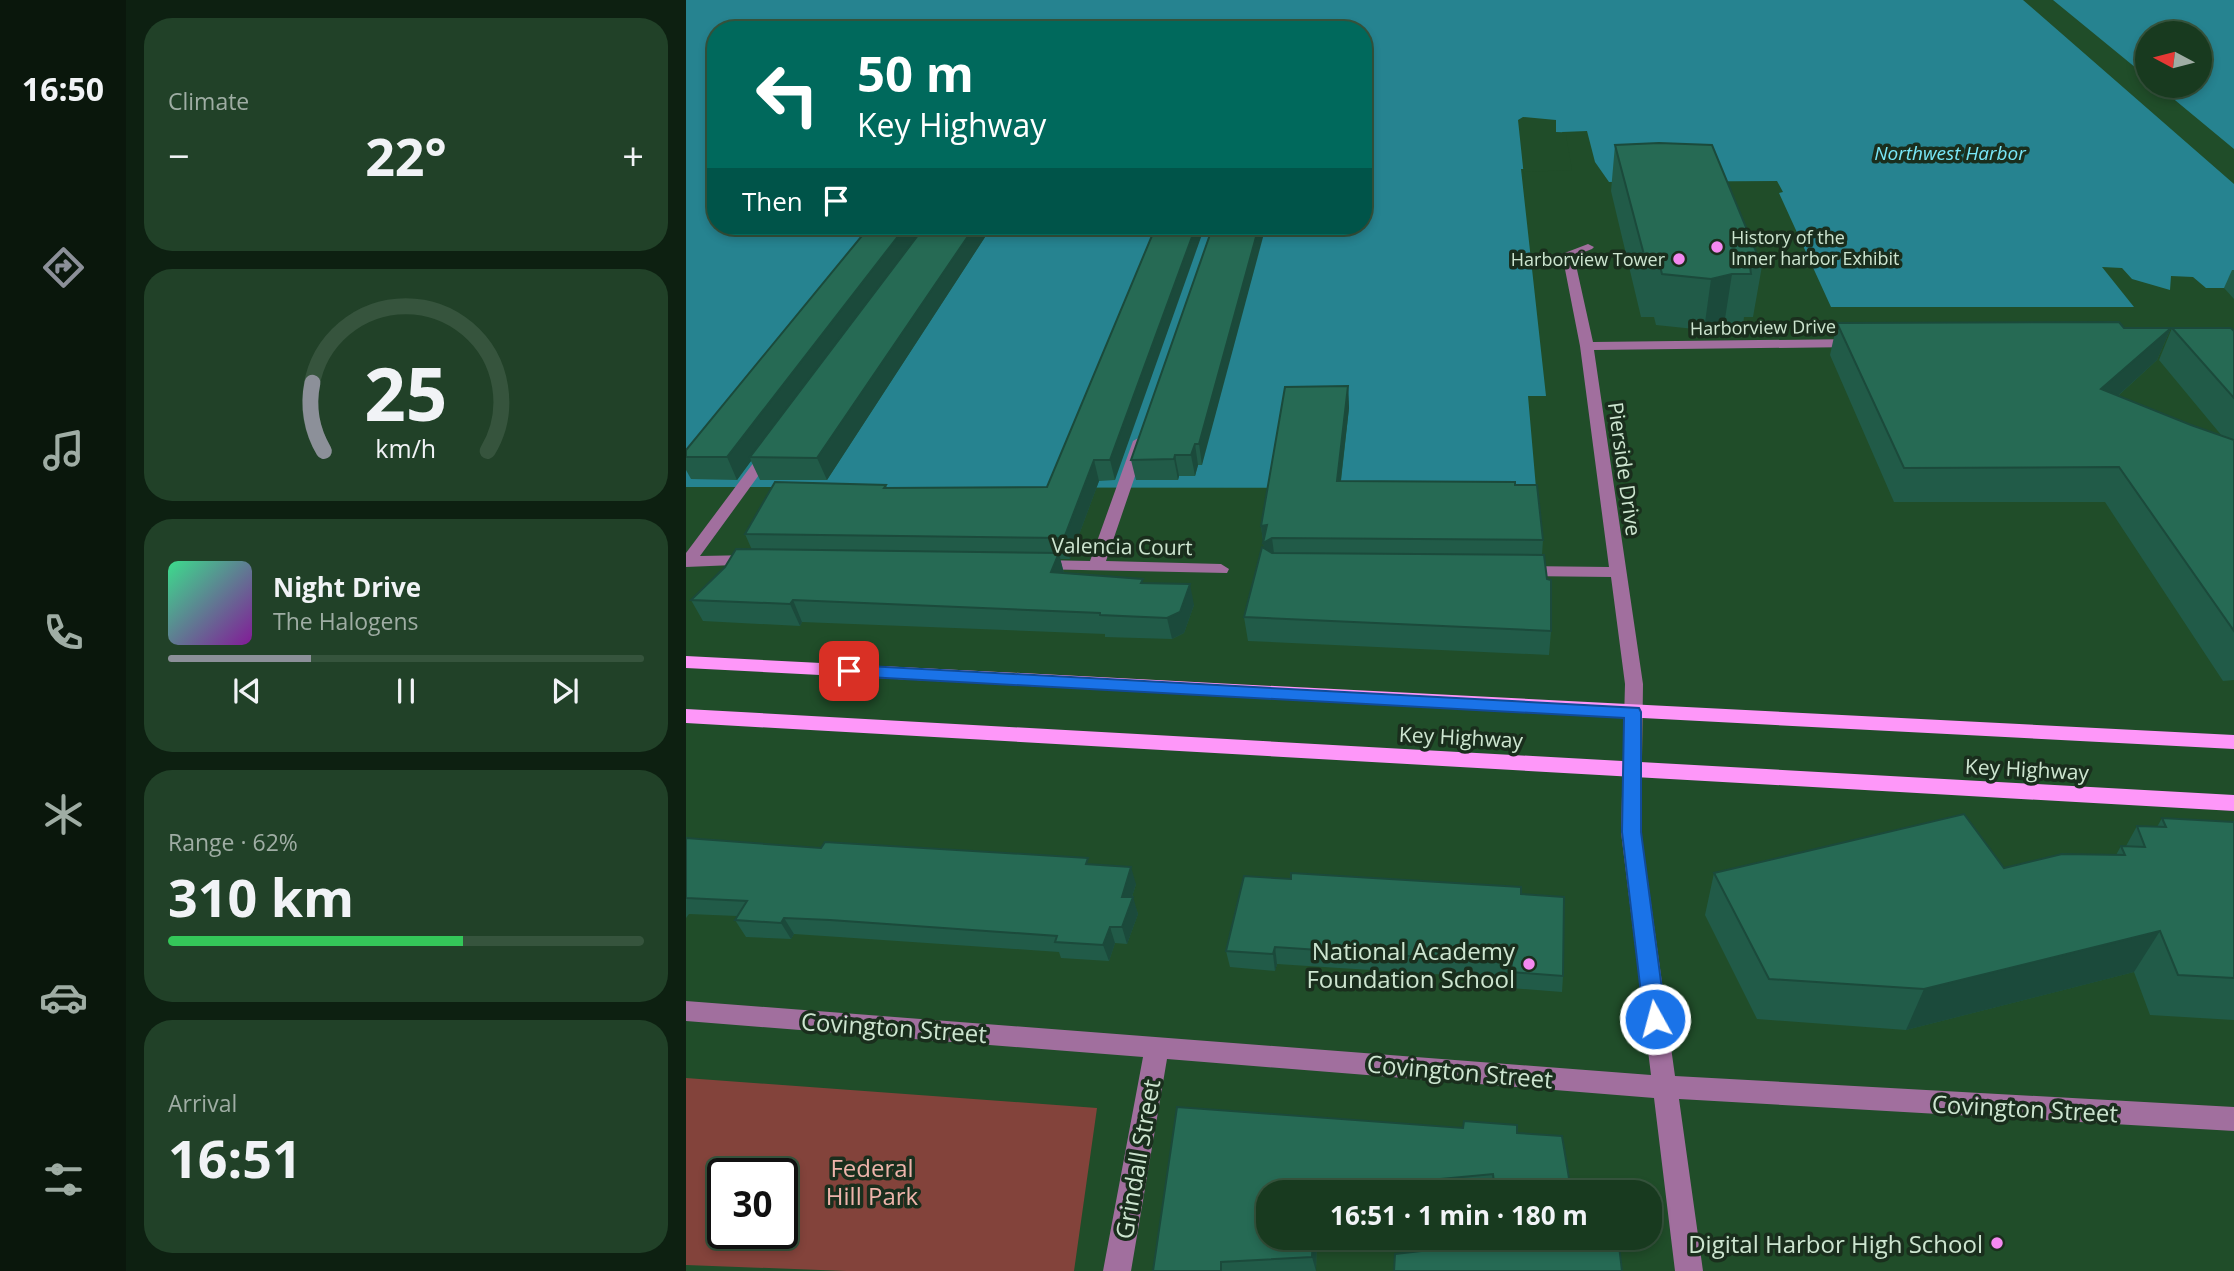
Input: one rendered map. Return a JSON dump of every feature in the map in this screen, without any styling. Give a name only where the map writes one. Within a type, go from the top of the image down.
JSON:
[{"type":"main road","name":"Key Highway","points":[[686,662],[2234,742]]},
{"type":"main road","name":"Key Highway","points":[[686,716],[2234,803]]},
{"type":"street","name":"Pierside Drive","points":[[1588,247],[1568,254],[1587,346],[1634,684],[1631,832],[1689,1271]]},
{"type":"street","name":"Harborview Drive","points":[[1587,346],[1869,343]]},
{"type":"street","points":[[1096,566],[1147,422]]},
{"type":"street","points":[[688,561],[775,443]]},
{"type":"street","points":[[688,561],[769,561]]},
{"type":"street","name":"Valencia Court","points":[[1028,565],[1221,569]]},
{"type":"street","points":[[1508,571],[1618,572]]},
{"type":"street","name":"Covington Street","points":[[686,1011],[1664,1087],[2234,1119]]},
{"type":"street","name":"Grindall Street","points":[[1117,1271],[1157,1046]]},
{"type":"green space","name":"Federal Hill Park","points":[[686,1078],[1097,1108],[1074,1271],[846,1271],[686,1265]]},
{"type":"water","name":"Northwest Harbor","points":[[686,0],[2234,0],[2234,288],[2206,288],[2193,277],[2171,276],[2170,290],[2132,279],[2122,268],[2102,267],[2134,307],[1831,307],[1779,193],[1783,192],[1777,181],[1609,182],[1595,162],[1587,131],[1562,132],[1570,168],[1521,169],[1546,396],[1528,396],[1536,488],[686,487]]},
{"type":"pier","points":[[2023,0],[2053,0],[2135,67],[2135,98]]},
{"type":"pier","points":[[2135,98],[2172,98],[2234,149],[2234,184]]},
{"type":"pier","points":[[1523,117],[1556,120],[1556,132],[1582,133],[1583,135],[1566,135],[1572,170],[1524,172],[1525,186],[1518,120]]},
{"type":"building","points":[[1615,145],[1712,145],[1762,266],[1750,266],[1751,274],[1732,274],[1711,279],[1662,274],[1660,266],[1647,266]]},
{"type":"building","points":[[863,235],[899,235],[727,457],[686,457],[686,450]]},
{"type":"building","points":[[918,235],[969,235],[817,458],[750,457]]},
{"type":"building","points":[[1152,235],[1193,235],[1110,460],[1094,460],[1064,538],[745,534],[775,482],[886,485],[884,488],[1047,487]]},
{"type":"building","points":[[1210,235],[1257,235],[1199,444],[1195,444],[1191,455],[1175,455],[1174,459],[1131,460]]},
{"type":"building","points":[[2119,322],[2124,328],[2171,328],[2101,389],[2234,440],[2234,631],[2119,467],[1904,468],[1837,323]]},
{"type":"building","points":[[2172,328],[2231,328],[2234,331],[2234,398]]},
{"type":"building","points":[[1348,386],[1337,481],[1515,482],[1515,485],[1537,485],[1543,540],[1272,538],[1263,543],[1267,525],[1261,526],[1285,387]]},
{"type":"building","points":[[1262,547],[1272,553],[1544,555],[1547,579],[1551,580],[1551,631],[1244,617]]},
{"type":"building","points":[[736,549],[1059,553],[1051,572],[1143,579],[1141,583],[1190,584],[1180,612],[1167,618],[793,600],[790,604],[691,600],[725,567]]},
{"type":"building","points":[[1964,814],[2004,868],[2062,854],[2125,855],[2121,846],[2145,847],[2137,826],[2166,827],[2162,818],[2234,822],[2234,978],[2178,975],[2160,931],[1924,989],[1769,979],[1714,873]]},
{"type":"building","points":[[686,838],[821,848],[825,842],[1088,858],[1086,864],[1131,867],[1122,897],[1133,897],[1122,927],[1110,927],[1103,945],[1055,942],[1057,936],[830,920],[784,918],[781,923],[735,920],[747,901],[686,898]]},
{"type":"building","points":[[1291,873],[1521,887],[1521,894],[1564,897],[1563,976],[1511,972],[1512,963],[1275,947],[1273,954],[1226,951],[1244,876],[1291,879]]},
{"type":"building","points":[[1177,1107],[1463,1128],[1464,1121],[1517,1125],[1517,1133],[1562,1136],[1569,1180],[1494,1180],[1493,1174],[1430,1180],[1256,1180],[1256,1250],[1312,1250],[1312,1257],[1221,1262],[1221,1271],[1153,1271]]},
{"type":"building","points":[[1430,1250],[1620,1250],[1622,1271],[1394,1271],[1395,1254]]},
{"type":"place","name":"History of the Inner harbor Exhibit","points":[[1717,247]]},
{"type":"place","name":"Harborview Tower","points":[[1679,259]]},
{"type":"place","name":"National Academy Foundation School","points":[[1529,964]]},
{"type":"place","name":"Digital Harbor High School","points":[[1997,1243]]},
{"type":"route","points":[[849,671],[1633,712],[1631,832],[1655,1019]]}]
